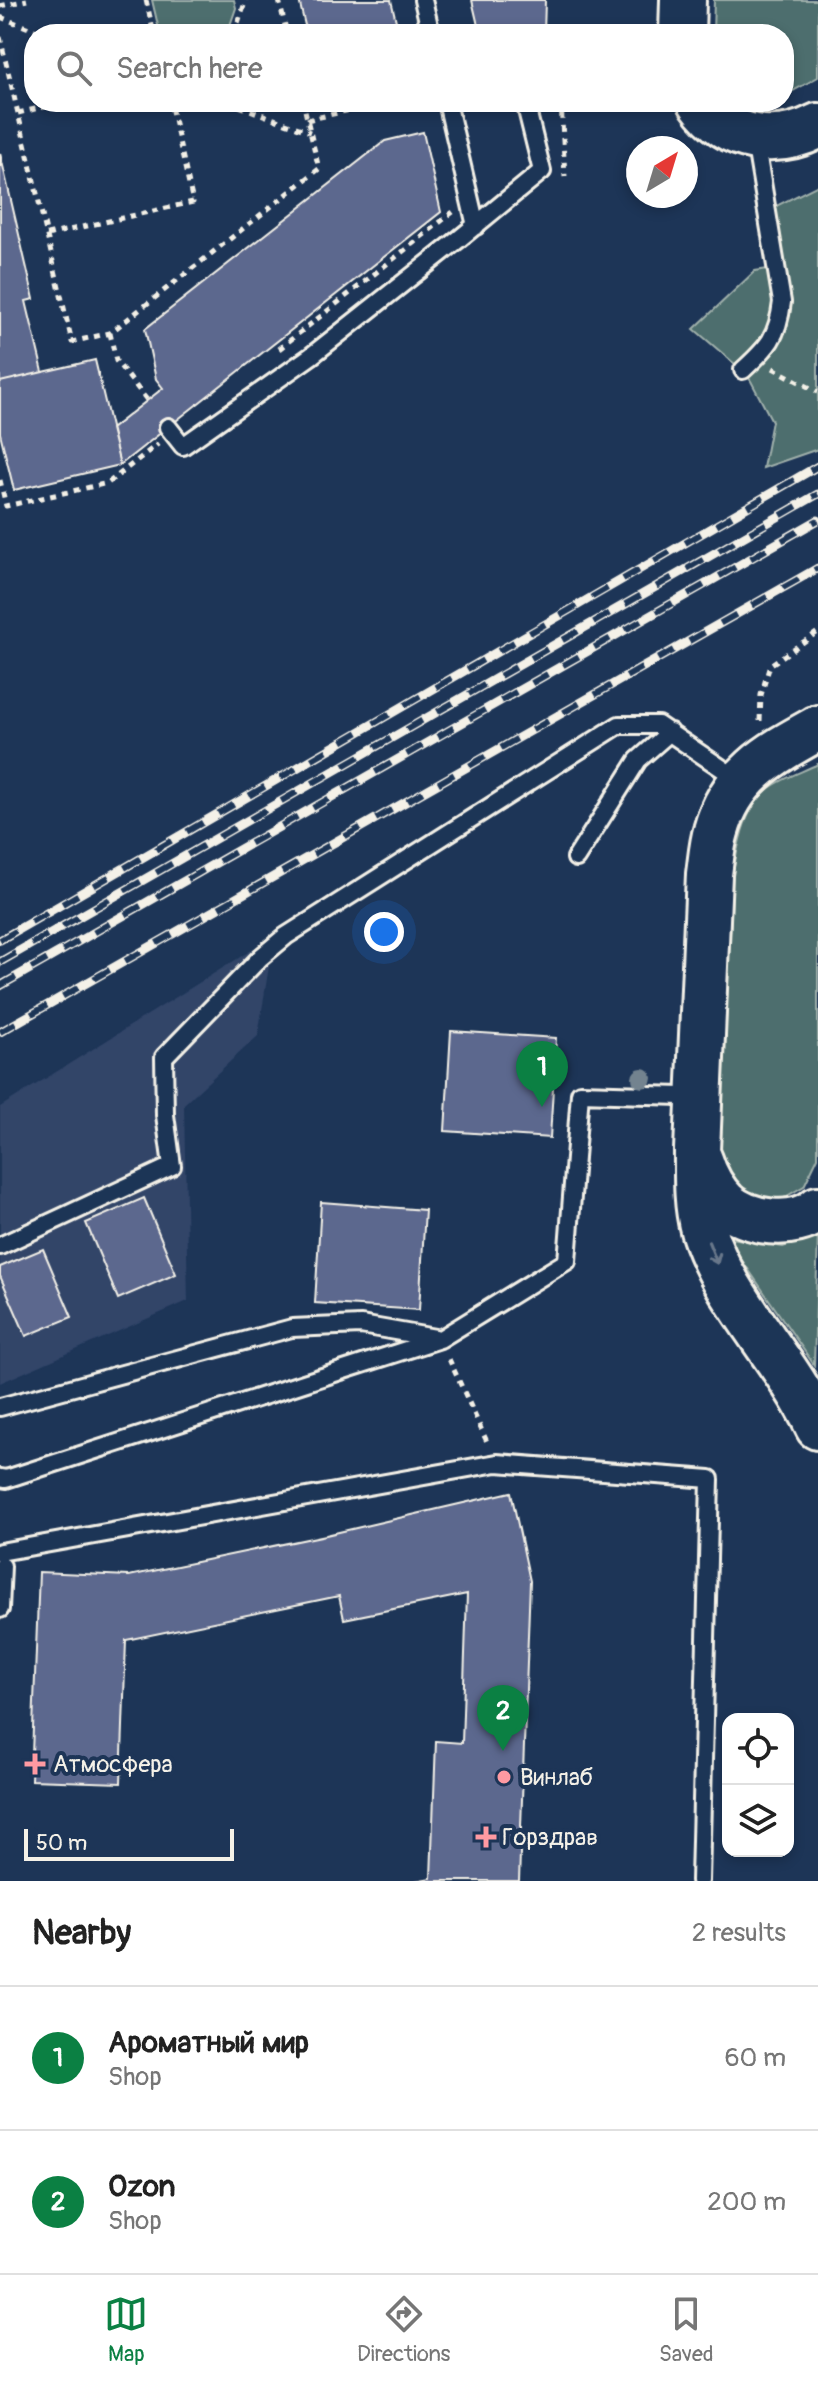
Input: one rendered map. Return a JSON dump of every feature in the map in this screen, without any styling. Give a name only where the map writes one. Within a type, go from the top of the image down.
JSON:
[{"type":"street","points":[[682,24],[683,0]]},
{"type":"street","points":[[710,112],[729,127],[754,138],[781,139],[812,129]]},
{"type":"street","points":[[789,732],[740,781],[727,802],[715,832],[709,874],[697,1191],[703,1228],[721,1273],[804,1396],[818,1427]]},
{"type":"street","points":[[697,1150],[707,1181],[726,1204],[756,1219],[788,1222],[813,1214],[818,1209]]},
{"type":"lane","points":[[423,0],[429,24]]},
{"type":"lane","points":[[449,112],[476,226]]},
{"type":"lane","points":[[170,430],[183,446],[311,356],[542,171],[527,112]]},
{"type":"lane","points":[[743,370],[766,349],[779,325],[782,302],[754,138]]},
{"type":"lane","points":[[0,1246],[172,1166],[165,1115],[164,1057],[261,957],[286,936],[619,725],[658,725],[740,781]]},
{"type":"lane","points":[[576,858],[638,760],[670,732]]},
{"type":"lane","points":[[0,1478],[6,1479],[440,1339],[567,1261],[580,1093],[682,1096]]},
{"type":"lane","points":[[0,1407],[292,1328],[361,1325],[440,1339]]},
{"type":"lane","points":[[0,1609],[1,1559],[497,1463],[710,1479],[700,1881]]},
{"type":"path","points":[[0,6],[27,0]]},
{"type":"path","points":[[146,0],[152,24]]},
{"type":"path","points":[[238,24],[246,0]]},
{"type":"path","points":[[279,0],[285,24]]},
{"type":"path","points":[[0,17],[24,26]]},
{"type":"path","points":[[0,37],[72,342],[110,333],[319,169],[305,112]]},
{"type":"path","points":[[18,113],[24,112]]},
{"type":"path","points":[[47,235],[193,202],[172,112]]},
{"type":"path","points":[[255,112],[310,132]]},
{"type":"path","points":[[307,120],[342,112]]},
{"type":"path","points":[[562,112],[565,177]]},
{"type":"path","points":[[270,356],[469,199]]},
{"type":"path","points":[[110,333],[116,361],[147,400]]},
{"type":"path","points":[[770,366],[818,392]]},
{"type":"path","points":[[0,480],[6,506],[108,483],[170,430]]},
{"type":"path","points":[[789,732],[761,695],[770,665],[818,632]]},
{"type":"path","points":[[440,1339],[497,1463]]},
{"type":"shaded area","points":[[253,949],[269,966],[258,1036],[184,1104],[188,1301],[0,1383],[0,1107]]},
{"type":"green space","points":[[152,0],[234,0],[236,8],[230,24],[158,24]]},
{"type":"green space","points":[[714,0],[818,0],[818,77],[794,90],[794,24],[713,24]]},
{"type":"green space","points":[[818,185],[818,449],[763,468],[772,421],[743,371],[694,329],[755,271],[775,268],[776,206]]},
{"type":"green space","points":[[818,764],[818,1157],[804,1186],[780,1200],[755,1195],[740,1186],[720,1149],[733,872],[743,828],[759,798],[778,782]]},
{"type":"green space","points":[[818,1234],[814,1365],[726,1237],[783,1247]]},
{"type":"building","points":[[299,0],[391,0],[397,24],[305,24]]},
{"type":"building","points":[[472,0],[545,0],[544,24],[478,24]]},
{"type":"building","points":[[423,132],[441,212],[120,465],[111,429],[163,388],[156,379],[145,329],[385,141]]},
{"type":"building","points":[[0,153],[34,299],[26,301],[43,372],[0,382]]},
{"type":"building","points":[[95,360],[120,465],[14,490],[0,433],[0,382]]},
{"type":"building","points":[[451,1031],[556,1038],[550,1138],[445,1131]]},
{"type":"building","points":[[144,1198],[176,1274],[118,1299],[86,1223]]},
{"type":"building","points":[[321,1202],[425,1210],[419,1310],[315,1303]]},
{"type":"building","points":[[43,1249],[72,1317],[26,1336],[0,1276],[0,1267]]},
{"type":"building","points":[[511,1492],[530,1581],[519,1881],[415,1881],[431,1878],[436,1741],[462,1743],[467,1594],[344,1619],[339,1596],[126,1640],[121,1783],[31,1780],[39,1572],[129,1576]]},
{"type":"railway","points":[[0,940],[818,466]]},
{"type":"railway","points":[[0,962],[818,494]]},
{"type":"railway","points":[[0,986],[818,520]]},
{"type":"railway","points":[[0,1032],[818,568]]},
{"type":"place","name":"Ароматный мир","points":[[542,1107]]},
{"type":"place","name":"Ozon","points":[[503,1751]]},
{"type":"place","name":"Атмосфера","points":[[35,1764]]},
{"type":"place","name":"Винлаб","points":[[504,1777]]},
{"type":"place","name":"Горздрав","points":[[486,1837]]}]
